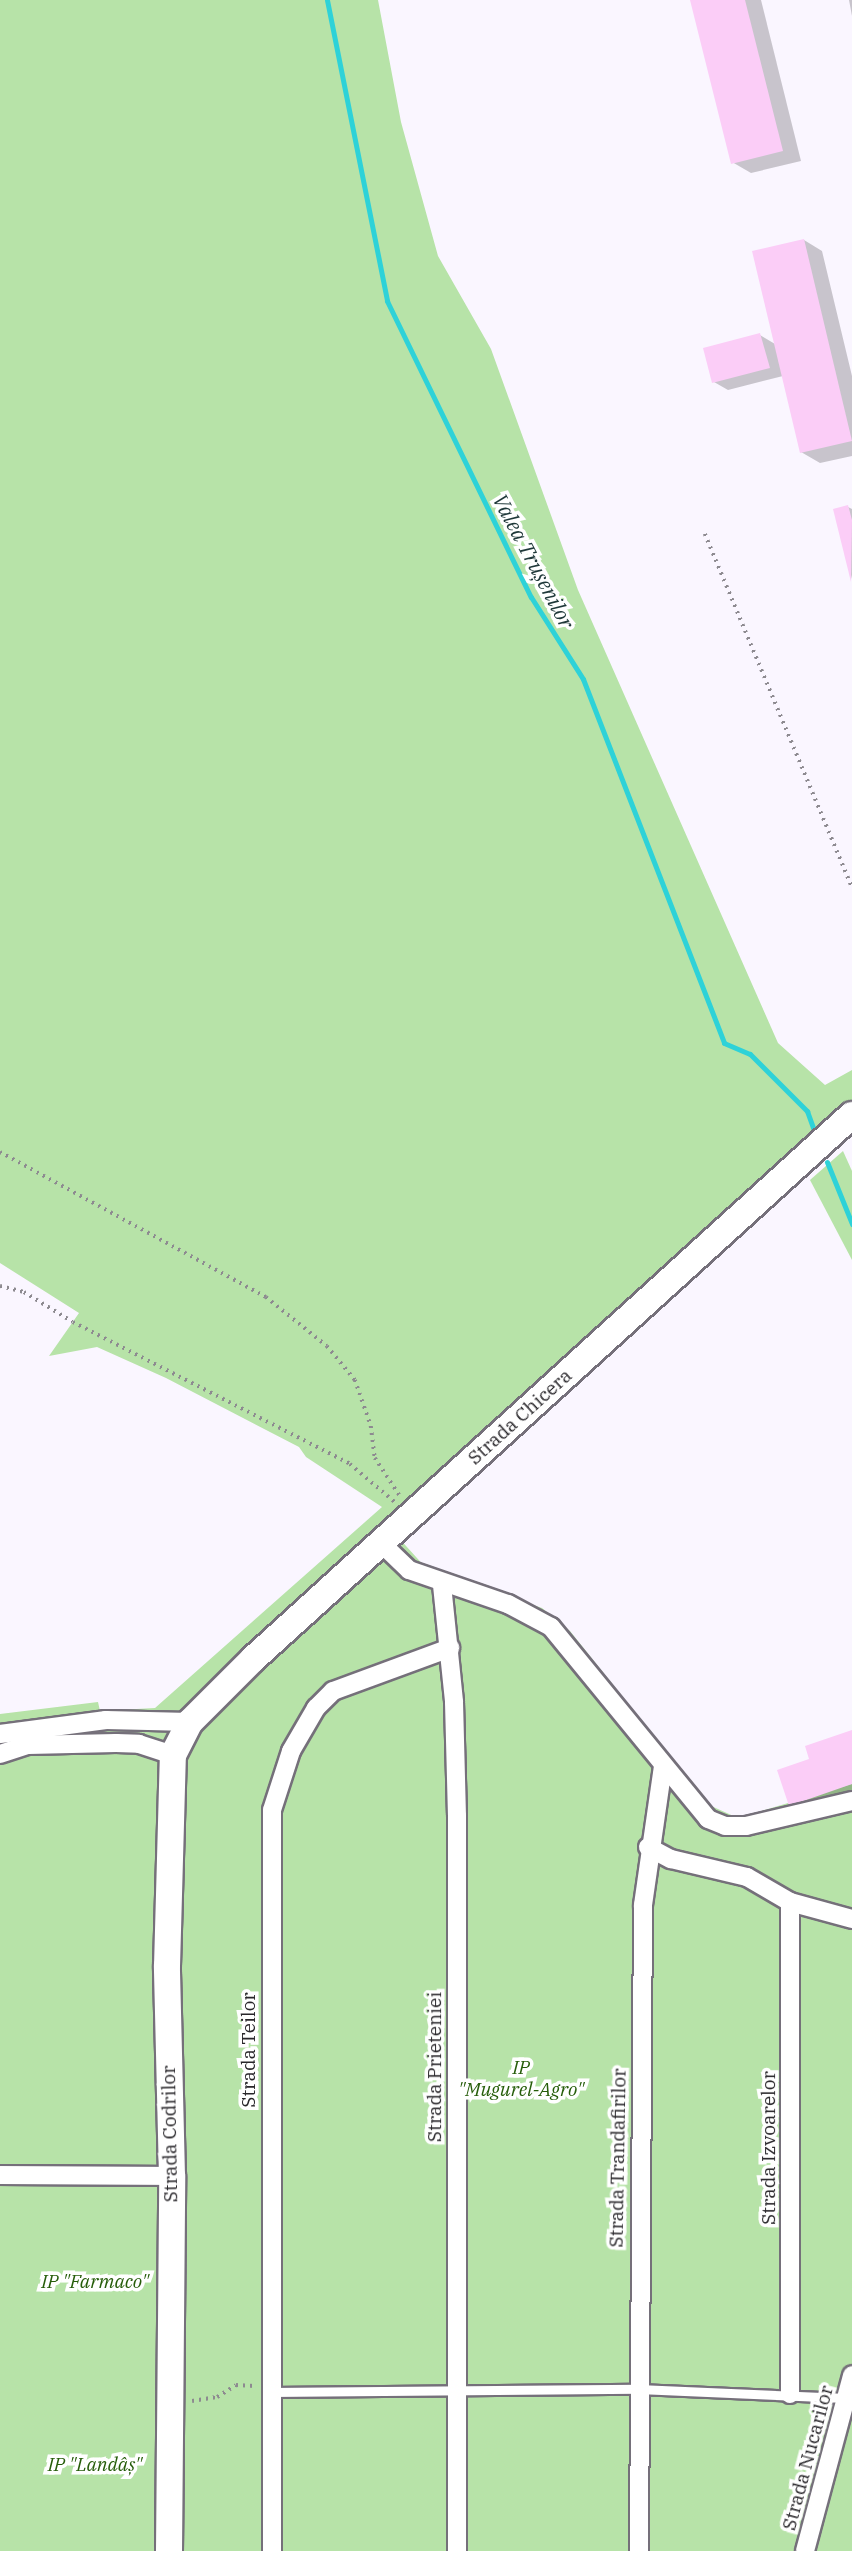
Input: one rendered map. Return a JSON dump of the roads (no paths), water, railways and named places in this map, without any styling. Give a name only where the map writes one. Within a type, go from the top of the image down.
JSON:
[{"type":"street","name":"Strada Chicera","points":[[190,1722],[381,1543],[852,1115]]},
{"type":"street","points":[[381,1543],[409,1570],[442,1585],[508,1604],[551,1627],[698,1811],[725,1826],[786,1818],[852,1801]]},
{"type":"street","name":"Strada Prieteniei","points":[[442,1585],[450,1648],[457,1816],[457,2551]]},
{"type":"street","name":"Strada Teilor","points":[[272,2551],[272,1810],[291,1751],[316,1708],[333,1691],[450,1648]]},
{"type":"street","points":[[0,1734],[106,1720],[190,1722]]},
{"type":"street","name":"Strada Codrilor","points":[[169,2551],[172,2176],[167,1966],[173,1755],[190,1722]]},
{"type":"street","points":[[0,1754],[28,1745],[139,1744],[173,1755]]},
{"type":"street","name":"Strada Trandafirilor","points":[[639,2551],[643,1918],[648,1847],[663,1767]]},
{"type":"street","points":[[648,1847],[671,1859],[747,1877],[790,1902],[852,1919]]},
{"type":"street","name":"Strada Izvoarelor","points":[[790,1902],[790,2394]]},
{"type":"street","points":[[0,2175],[172,2176]]},
{"type":"street","name":"Strada Nucarilor","points":[[806,2551],[852,2375]]},
{"type":"lane","points":[[270,2392],[638,2389],[846,2398]]},
{"type":"waterway","name":"Valea Trușenilor","points":[[327,0],[387,301],[531,597],[583,679],[724,1043],[750,1054],[807,1111],[814,1130]]},
{"type":"waterway","name":"Valea Trușenilor","points":[[827,1162],[852,1224]]},
{"type":"park label","name":"IP \"Mugurel-Agro\"","points":[[521,2079]]},
{"type":"park label","name":"IP \"Farmaco\"","points":[[95,2282]]},
{"type":"park label","name":"IP \"Landâș\"","points":[[95,2465]]}]
